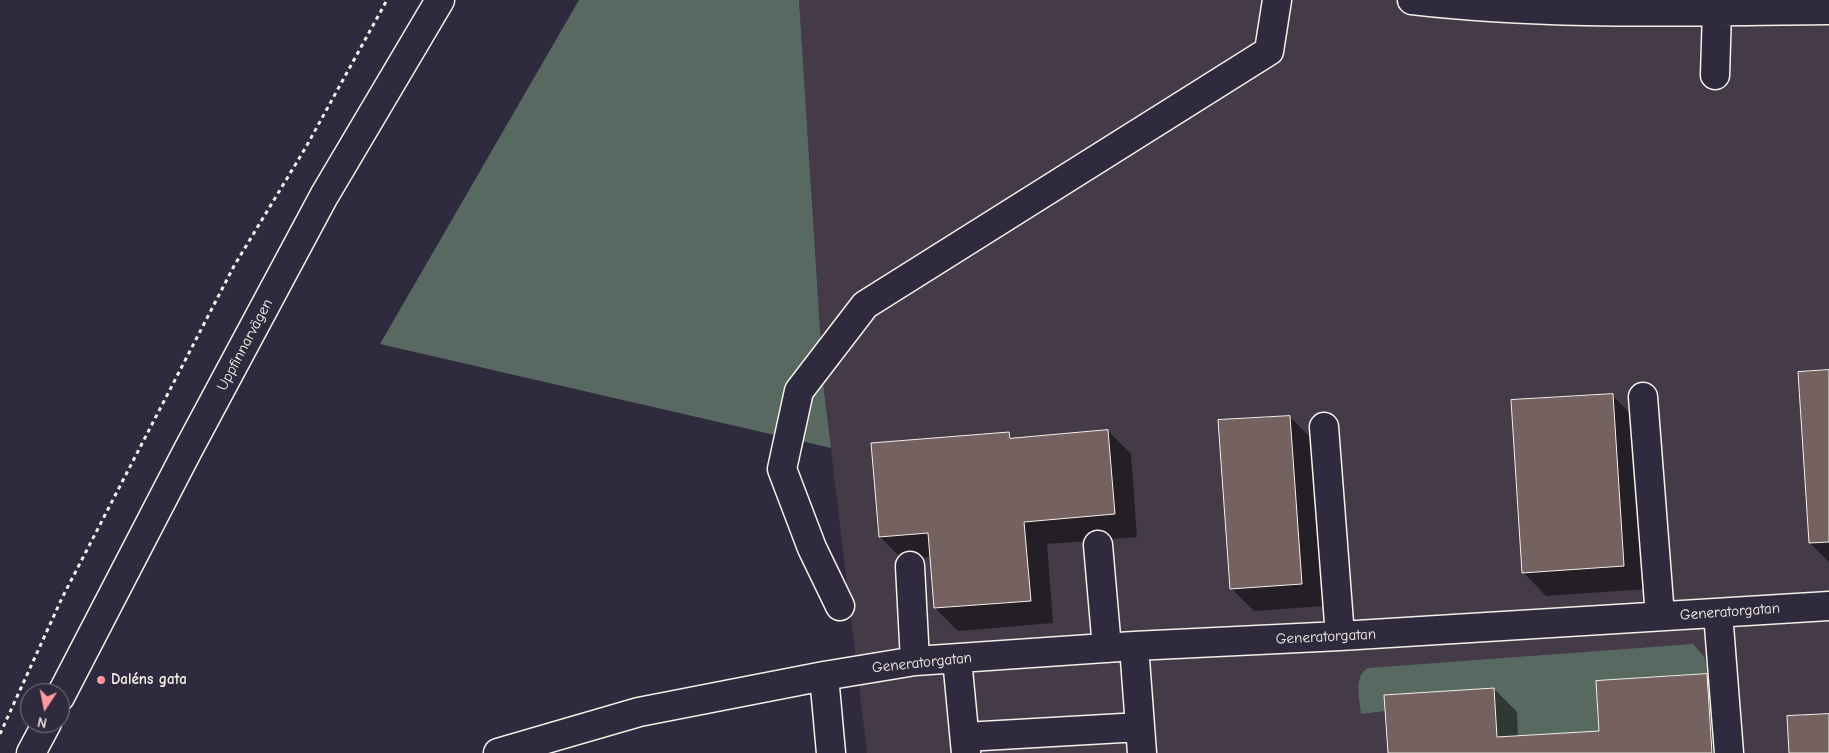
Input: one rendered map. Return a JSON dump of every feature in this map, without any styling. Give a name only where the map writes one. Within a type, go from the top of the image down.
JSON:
[{"type":"street","name":"Uppfinnarvägen","points":[[67,683],[188,450],[324,196],[440,0]]},
{"type":"street","points":[[840,606],[812,548],[782,470],[800,391],[865,305],[1269,51],[1277,0]]},
{"type":"street","points":[[1412,0],[1464,6],[1614,12],[1829,10]]},
{"type":"street","points":[[1715,75],[1717,11]]},
{"type":"street","points":[[1643,397],[1660,616]]},
{"type":"street","points":[[1324,427],[1340,636]]},
{"type":"street","points":[[1098,545],[1107,648]]},
{"type":"street","points":[[910,566],[915,661]]},
{"type":"street","name":"Generatorgatan","points":[[498,753],[639,712],[824,676],[915,661],[1134,646],[1340,636],[1829,606]]},
{"type":"street","points":[[1718,613],[1729,753]]},
{"type":"street","points":[[957,659],[965,745],[1141,740],[1134,646]]},
{"type":"street","points":[[824,676],[831,753]]},
{"type":"street","points":[[31,753],[42,733]]},
{"type":"path","points":[[0,734],[62,598],[234,266],[306,147],[387,0]]},
{"type":"shaded area","points":[[799,0],[1829,0],[1829,753],[867,753],[824,391]]},
{"type":"green space","points":[[579,0],[799,0],[824,391],[831,448],[380,344]]},
{"type":"green space","points":[[1693,644],[1705,658],[1707,674],[1596,681],[1599,731],[1497,737],[1494,688],[1385,695],[1385,711],[1361,714],[1358,688],[1360,676],[1368,668]]},
{"type":"building","points":[[1829,370],[1829,542],[1809,543],[1798,372]]},
{"type":"building","points":[[1613,394],[1624,566],[1522,573],[1511,400]]},
{"type":"building","points":[[1290,416],[1302,584],[1230,589],[1218,420]]},
{"type":"building","points":[[1108,430],[1115,514],[1024,522],[1031,601],[934,608],[928,533],[879,537],[871,443],[1009,432],[1010,438]]},
{"type":"building","points":[[1707,674],[1712,753],[1388,753],[1384,695],[1494,688],[1497,737],[1599,731],[1596,681]]},
{"type":"building","points":[[1829,714],[1829,753],[1789,753],[1787,716]]},
{"type":"place","name":"Daléns gata","points":[[101,680]]}]
